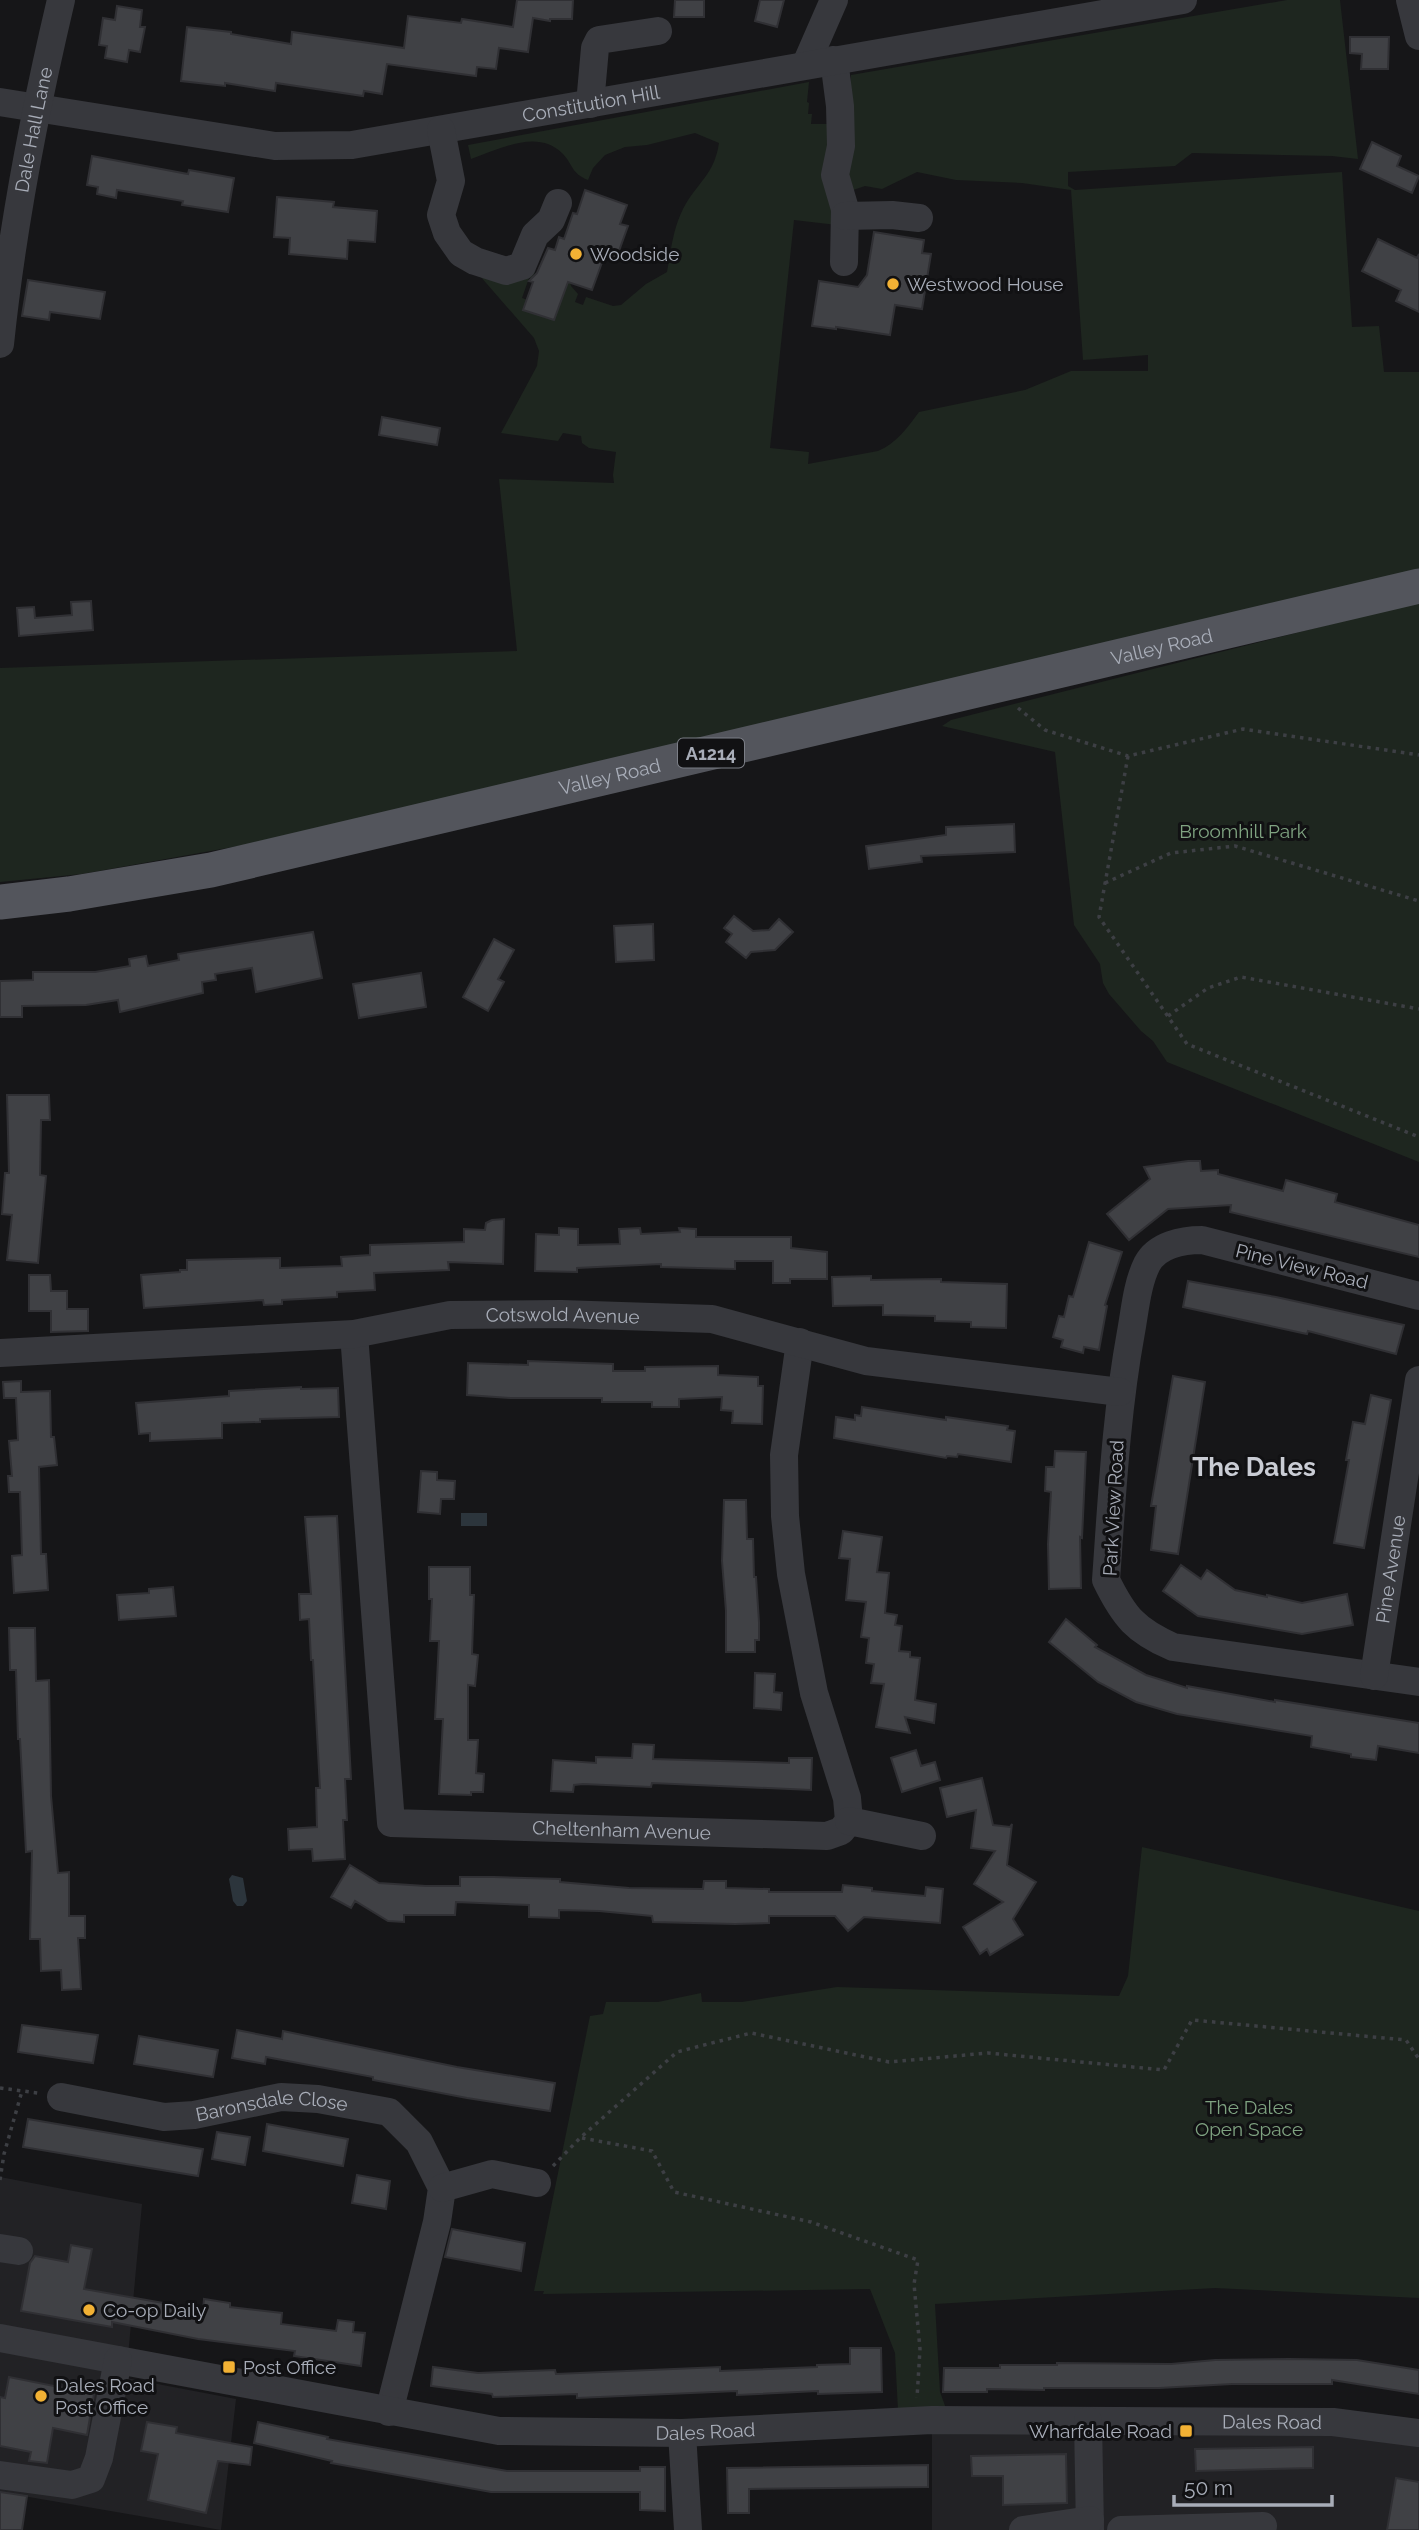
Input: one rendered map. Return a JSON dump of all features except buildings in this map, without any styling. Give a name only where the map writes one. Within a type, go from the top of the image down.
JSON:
[{"type":"main road","name":"Valley Road","points":[[0,902],[69,894],[211,870],[1419,586]]},
{"type":"street","name":"Dale Hall Lane","points":[[0,344],[6,288],[36,107],[61,0]]},
{"type":"street","points":[[806,64],[834,0]]},
{"type":"street","name":"Constitution Hill","points":[[0,102],[275,146],[352,145],[1183,0]]},
{"type":"street","points":[[1410,0],[1419,36]]},
{"type":"street","points":[[590,104],[595,48],[599,40],[658,31]]},
{"type":"street","points":[[834,60],[840,106],[841,146],[835,176],[845,216],[844,262]]},
{"type":"street","points":[[441,130],[452,181],[441,215],[442,223],[453,245],[467,258],[506,271],[522,266],[535,235],[551,220],[558,203]]},
{"type":"street","points":[[845,216],[892,215],[919,218]]},
{"type":"street","name":"Pine View Road","points":[[1184,1240],[1202,1240],[1419,1296]]},
{"type":"street","name":"Park View Road","points":[[1184,1240],[1163,1248],[1147,1263],[1138,1294],[1120,1392],[1106,1580],[1117,1603],[1147,1636],[1173,1647],[1419,1682]]},
{"type":"street","name":"Cotswold Avenue","points":[[0,1353],[354,1334],[450,1315],[561,1314],[712,1319],[866,1361],[1120,1392]]},
{"type":"street","name":"Cheltenham Avenue","points":[[354,1334],[391,1823],[827,1836],[841,1831],[849,1821]]},
{"type":"street","points":[[800,1342],[784,1455],[785,1516],[791,1574],[814,1693],[847,1798],[849,1821],[922,1836]]},
{"type":"street","name":"Pine Avenue","points":[[1374,1676],[1419,1380]]},
{"type":"street","name":"Baronsdale Close","points":[[61,2097],[164,2117],[194,2115],[281,2097],[318,2099],[388,2112],[419,2142],[442,2188]]},
{"type":"street","points":[[389,2412],[438,2222],[442,2188],[492,2174],[537,2182]]},
{"type":"street","name":"Dales Road","points":[[0,2338],[499,2431],[682,2433],[915,2421],[1088,2421],[1333,2422],[1419,2433]]},
{"type":"street","points":[[0,2475],[72,2485],[91,2479],[99,2458],[118,2360]]},
{"type":"street","points":[[1023,2530],[1090,2525],[1088,2421]]},
{"type":"street","points":[[682,2433],[688,2530]]},
{"type":"street","points":[[1121,2530],[1263,2526]]},
{"type":"path","points":[[1017,706],[1045,730],[1128,756],[1243,729],[1419,755]]},
{"type":"path","points":[[1128,756],[1098,918],[1187,1044],[1419,1137]]},
{"type":"path","points":[[1105,883],[1171,853],[1235,846],[1419,901]]},
{"type":"path","points":[[1168,1016],[1208,988],[1241,977],[1419,1009]]},
{"type":"path","points":[[537,2182],[580,2138],[677,2052],[751,2033],[889,2062],[988,2053],[1164,2070],[1192,2020],[1406,2040],[1419,2059]]},
{"type":"path","points":[[0,2088],[22,2091],[4,2154],[0,2180]]},
{"type":"path","points":[[580,2138],[652,2151],[674,2192],[811,2222],[918,2260],[914,2284],[920,2349],[915,2421]]},
{"type":"shaded area","points":[[461,1513],[487,1513],[487,1526],[461,1526]]},
{"type":"shaded area","points":[[232,1875],[243,1878],[247,1901],[243,1906],[237,1906],[233,1901],[229,1879]]},
{"type":"shaded area","points":[[0,2177],[142,2204],[126,2378],[236,2399],[221,2530],[0,2492]]},
{"type":"shaded area","points":[[932,2420],[1419,2433],[1419,2530],[932,2530]]},
{"type":"green space","points":[[1287,0],[1340,0],[1358,159],[1192,153],[1175,166],[1068,172],[1068,186],[1075,190],[1342,172],[1352,327],[1379,326],[1384,372],[1419,372],[1419,570],[244,845],[82,874],[0,882],[0,668],[517,651],[499,479],[614,483],[616,452],[589,448],[582,443],[581,436],[563,433],[558,441],[501,433],[537,366],[539,351],[534,338],[467,261],[535,272],[532,279],[529,278],[522,298],[552,309],[562,281],[570,281],[578,294],[575,302],[583,305],[586,297],[613,306],[621,305],[646,284],[667,272],[680,217],[688,200],[709,171],[719,143],[695,133],[647,145],[625,147],[605,155],[593,168],[588,180],[576,172],[563,154],[542,142],[518,143],[471,159],[468,145],[809,82],[807,102],[808,114],[812,114],[811,124],[831,124],[837,225],[794,220],[770,448],[809,452],[808,464],[885,448],[906,429],[919,412],[1025,390],[1071,371],[1148,371],[1148,355],[1083,360],[1071,190],[1022,183],[956,180],[917,172],[882,189],[865,186],[850,191],[841,185],[850,141],[851,75]]},
{"type":"green space","name":"Broomhill Park","points":[[1419,602],[1419,1162],[1167,1062],[1153,1041],[1109,994],[1103,983],[1100,964],[1074,925],[1055,752],[942,726],[951,720]]},
{"type":"green space","name":"The Dales Open Space","points":[[1142,1847],[1419,1911],[1419,2298],[1215,2288],[935,2304],[940,2392],[948,2414],[898,2410],[895,2353],[870,2289],[543,2294],[544,2291],[534,2291],[590,2016],[603,2014],[606,2002],[658,2002],[701,1993],[702,2002],[742,2002],[837,1987],[1119,1996],[1128,1976]]},
{"type":"place","name":"Woodside","points":[[576,254]]},
{"type":"place","name":"Westwood House","points":[[893,284]]},
{"type":"place","name":"Co-op Daily","points":[[89,2310]]},
{"type":"place","name":"Post Office","points":[[229,2367]]},
{"type":"place","name":"Dales Road Post Office","points":[[41,2396]]},
{"type":"place","name":"Wharfdale Road","points":[[1186,2431]]},
{"type":"district","name":"The Dales","points":[[1254,1467]]}]
